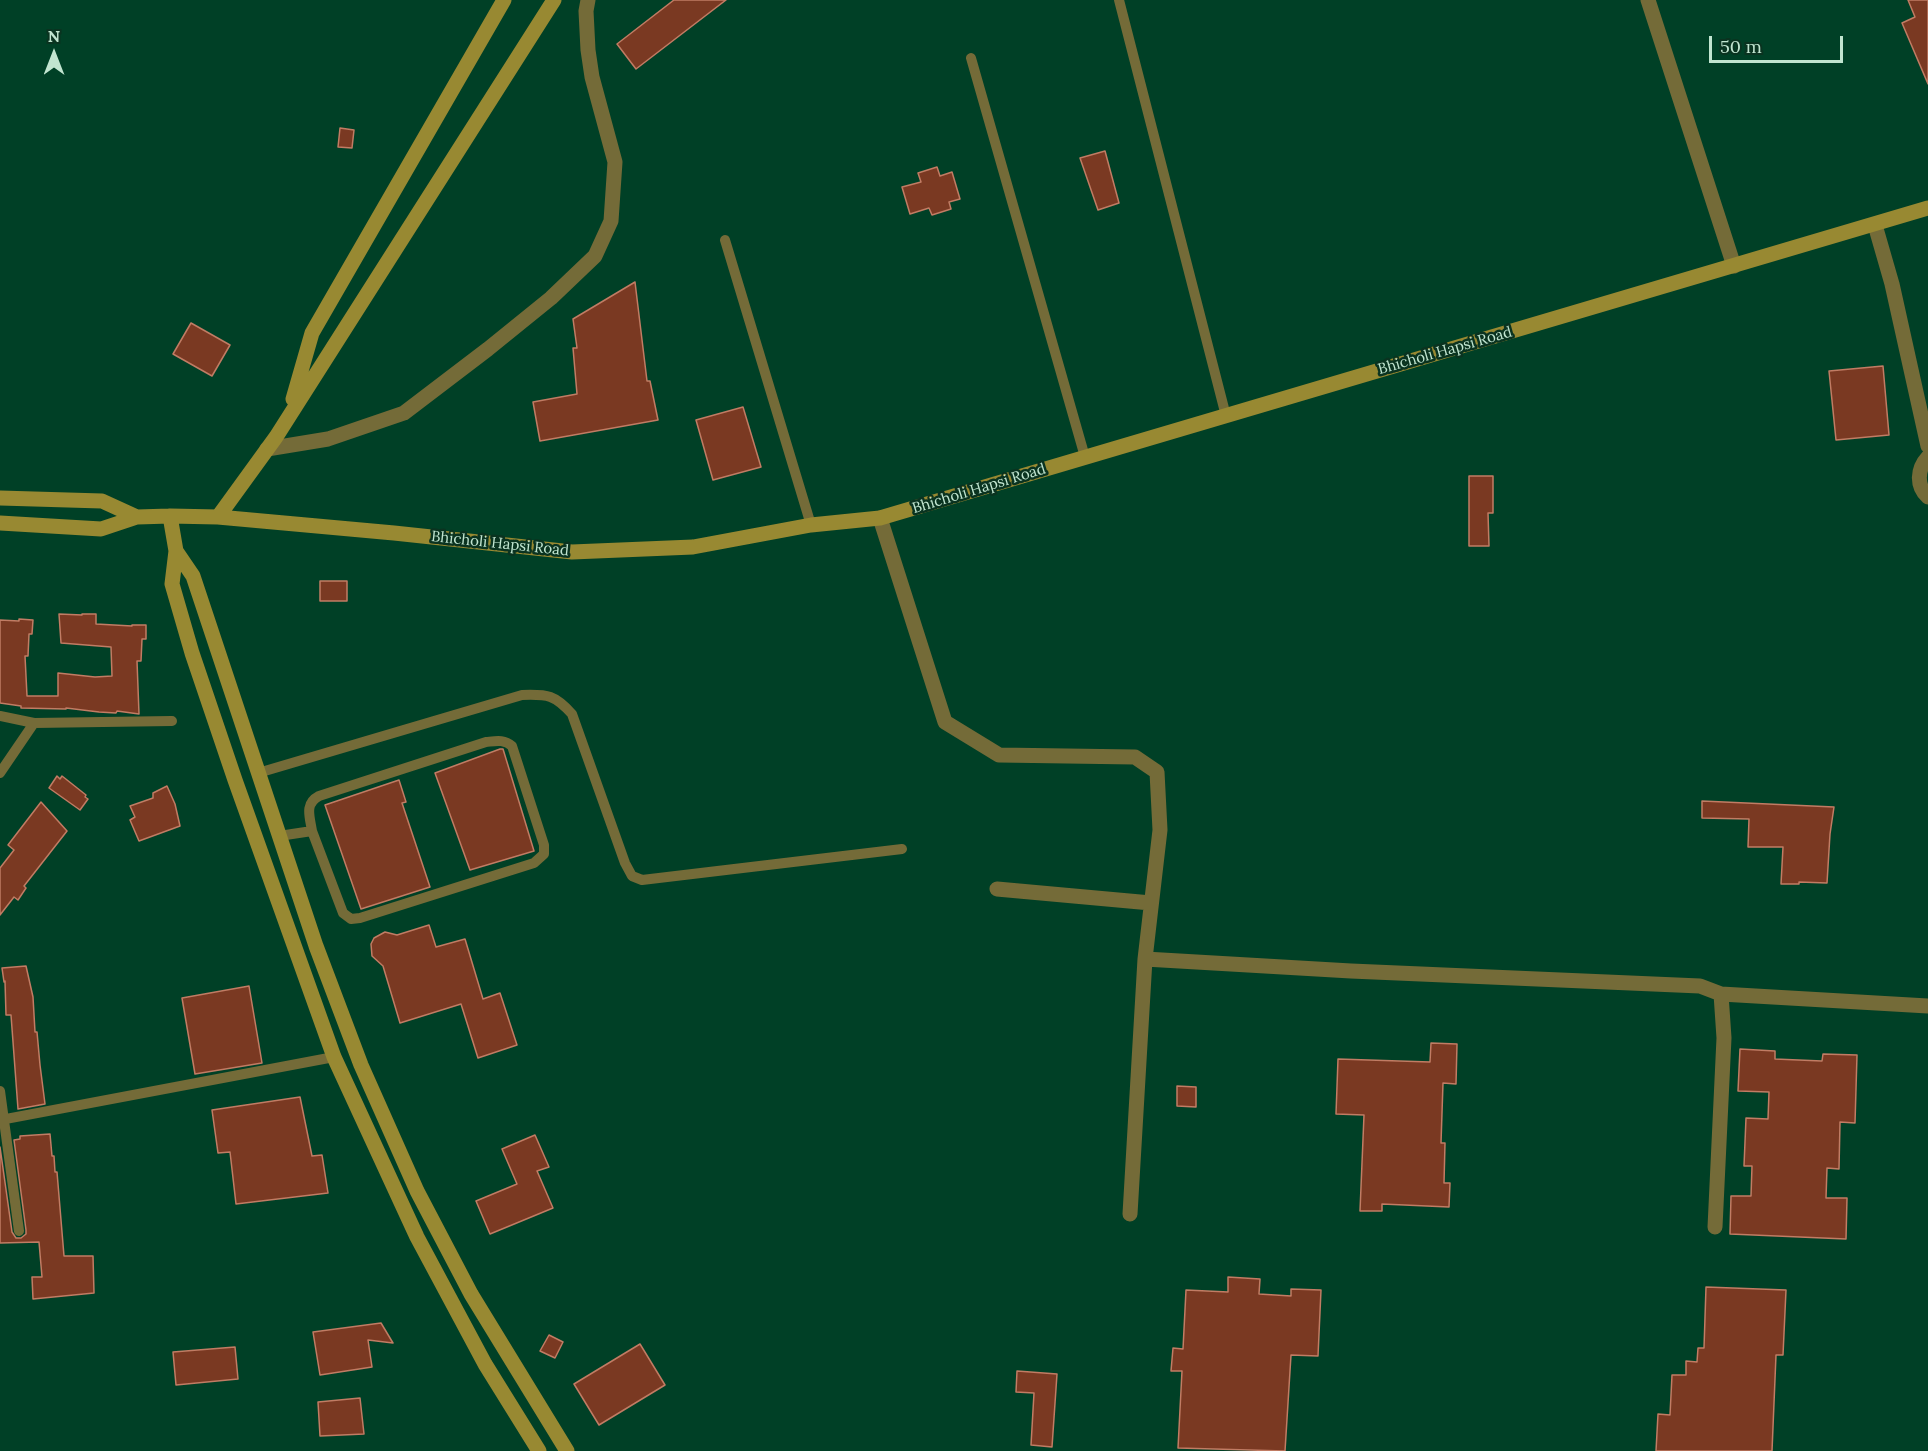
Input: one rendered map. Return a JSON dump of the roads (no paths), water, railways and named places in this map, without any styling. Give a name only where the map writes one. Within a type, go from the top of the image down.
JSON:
[{"type":"street","points":[[288,417],[312,333],[504,0]]},
{"type":"street","points":[[218,517],[288,417],[554,0]]},
{"type":"street","points":[[267,449],[328,439],[404,413],[497,342],[550,298],[595,256],[611,221],[615,162],[592,77],[586,38],[588,0]]},
{"type":"street","points":[[1648,0],[1734,266]]},
{"type":"street","name":"Bhicholi Hapsi Road","points":[[0,523],[101,529],[137,517],[218,517],[572,552],[693,547],[810,525],[880,518],[1928,208]]},
{"type":"street","points":[[1875,225],[1892,284],[1928,446]]},
{"type":"street","points":[[1928,457],[1920,469],[1919,478],[1920,486],[1928,497]]},
{"type":"street","points":[[0,498],[102,501],[137,517]]},
{"type":"street","points":[[170,516],[176,552],[172,584],[192,653],[333,1057],[417,1237],[486,1364],[539,1451]]},
{"type":"street","points":[[880,518],[945,722],[999,755],[1135,757],[1157,772],[1160,830],[1144,959],[1130,1214]]},
{"type":"street","points":[[176,552],[193,576],[316,946],[361,1065],[417,1191],[471,1294],[567,1451]]},
{"type":"street","points":[[997,890],[1151,903]]},
{"type":"street","points":[[1144,959],[1351,971],[1700,986],[1721,994],[1928,1006]]},
{"type":"street","points":[[1715,1227],[1724,1038],[1721,994]]},
{"type":"lane","points":[[1119,0],[1226,416]]},
{"type":"lane","points":[[971,58],[1085,458]]},
{"type":"lane","points":[[725,240],[810,525]]},
{"type":"lane","points":[[258,773],[522,695],[540,694],[560,700],[572,714],[625,863],[632,876],[642,880],[902,849]]},
{"type":"lane","points":[[0,716],[34,723],[172,721]]},
{"type":"lane","points":[[0,773],[34,723]]},
{"type":"lane","points":[[499,740],[512,746],[544,845],[544,854],[534,863],[351,919],[343,913],[312,831],[308,809],[313,799],[319,796],[486,742],[499,740]]},
{"type":"lane","points":[[279,836],[312,831]]},
{"type":"lane","points":[[3,1120],[333,1057]]},
{"type":"lane","points":[[0,1091],[19,1231]]}]
